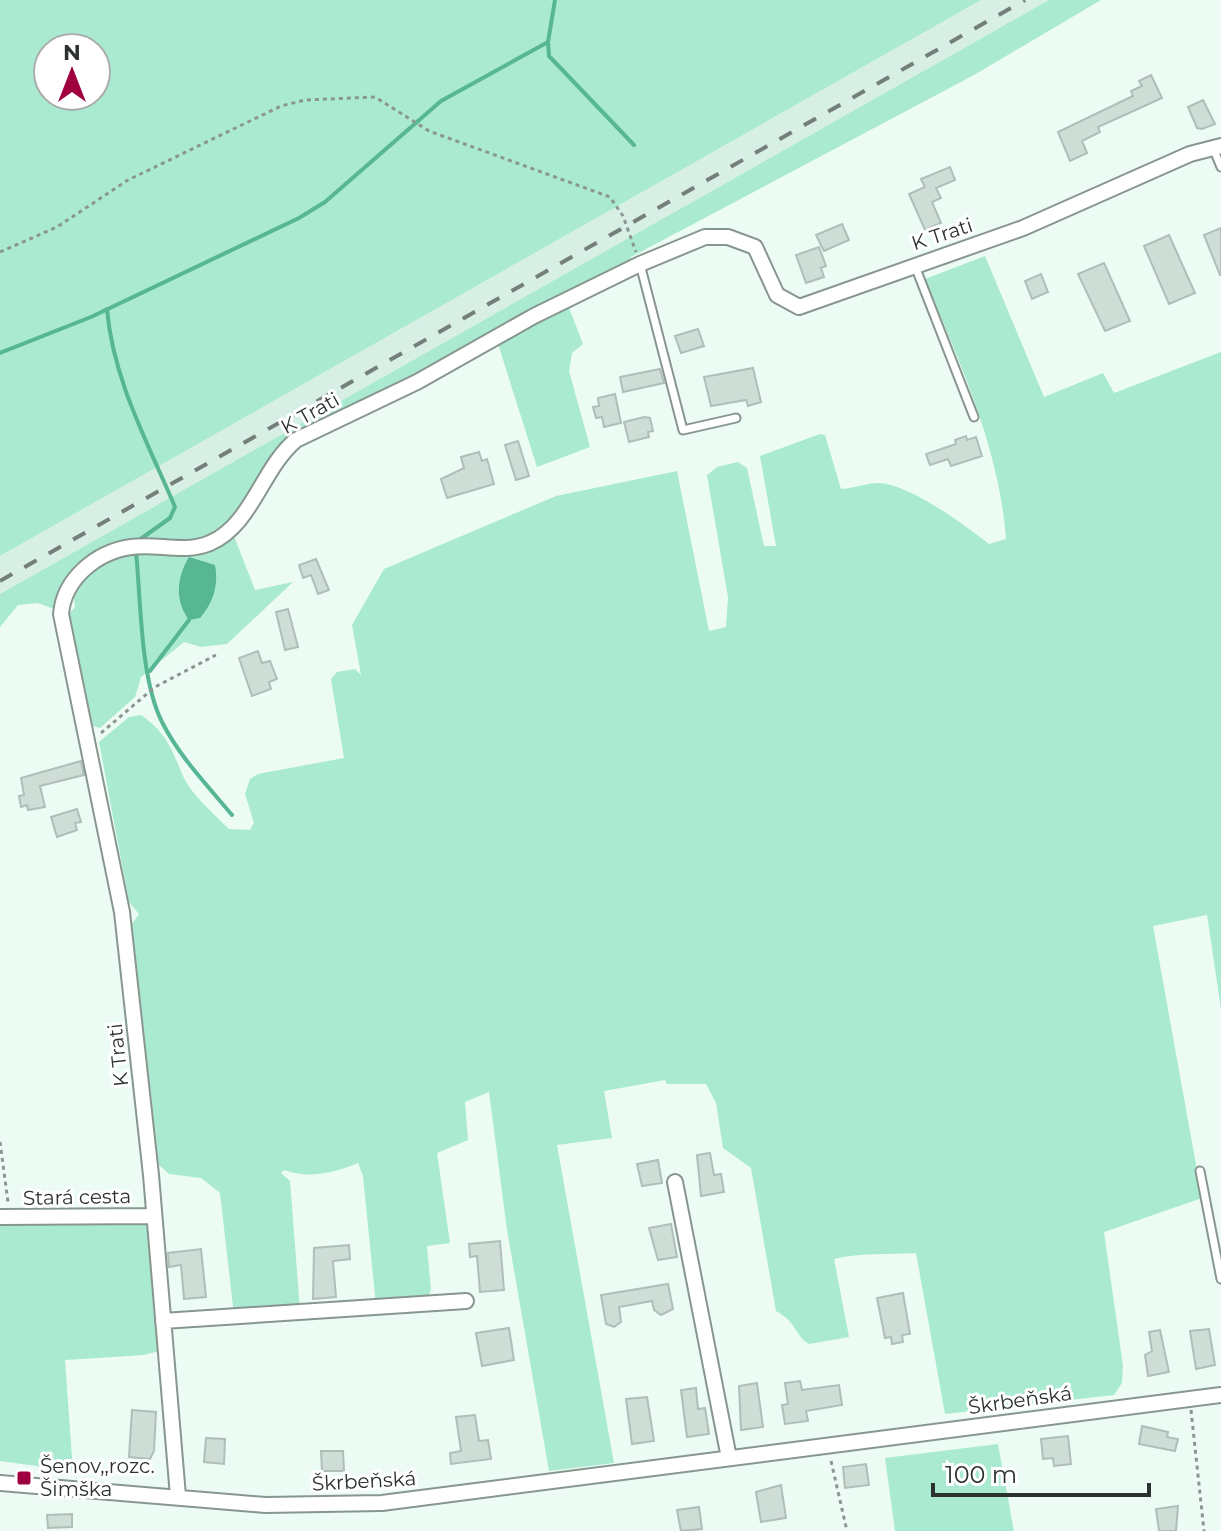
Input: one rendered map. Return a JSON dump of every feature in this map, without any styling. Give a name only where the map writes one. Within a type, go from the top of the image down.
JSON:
[{"type":"street","name":"K Trati","points":[[178,1496],[154,1216],[122,912],[61,614],[65,594],[83,570],[100,559],[131,547],[172,550],[212,542],[240,519],[281,452],[296,440],[417,382],[534,316],[640,264],[705,237],[728,237],[755,247],[777,295],[799,307],[829,299],[915,264],[1023,228],[1190,154],[1217,147]]},
{"type":"street","points":[[675,1182],[729,1458]]},
{"type":"street","name":"Stará cesta","points":[[5,1218],[154,1216]]},
{"type":"street","points":[[163,1321],[466,1301]]},
{"type":"street","name":"Škrbeňská","points":[[0,1483],[265,1505],[382,1503],[1221,1395]]},
{"type":"lane","points":[[1217,147],[1221,167]]},
{"type":"lane","points":[[640,264],[683,430],[736,418]]},
{"type":"lane","points":[[915,264],[974,417]]},
{"type":"lane","points":[[1200,1171],[1221,1279]]},
{"type":"path","points":[[0,252],[57,227],[128,180],[281,106],[305,100],[375,97],[429,131],[610,197],[627,225],[640,264]]},
{"type":"path","points":[[89,743],[155,687],[216,655]]},
{"type":"path","points":[[0,1142],[5,1218]]},
{"type":"path","points":[[1189,1399],[1204,1531]]},
{"type":"path","points":[[827,1445],[847,1531]]},
{"type":"shaded area","points":[[0,0],[981,0],[0,556]]},
{"type":"shaded area","points":[[981,0],[1049,0],[0,594],[0,556]]},
{"type":"shaded area","points":[[1049,0],[1101,0],[974,75],[631,257],[633,263],[282,446],[238,512],[210,537],[188,542],[141,541],[127,544],[84,567],[72,577],[63,591],[57,610],[38,603],[18,605],[0,627],[0,594]]},
{"type":"shaded area","points":[[985,256],[1044,397],[1103,373],[1114,393],[1221,352],[1221,1009],[1207,915],[1153,926],[1202,1198],[1104,1232],[1123,1366],[1122,1383],[1114,1395],[945,1414],[916,1253],[834,1259],[849,1337],[809,1344],[776,1311],[751,1168],[723,1148],[716,1103],[706,1084],[667,1084],[665,1080],[604,1091],[612,1138],[557,1145],[614,1463],[549,1471],[507,1230],[489,1092],[465,1102],[468,1140],[437,1153],[450,1243],[427,1246],[431,1290],[426,1302],[376,1305],[363,1176],[358,1163],[321,1174],[284,1170],[281,1173],[290,1181],[300,1310],[234,1315],[220,1193],[201,1178],[169,1174],[159,1165],[132,924],[139,914],[129,902],[99,742],[129,717],[141,715],[163,735],[187,783],[204,804],[229,829],[250,830],[254,823],[245,794],[250,779],[258,774],[344,758],[331,679],[337,672],[355,669],[361,675],[352,625],[384,569],[556,496],[677,471],[709,631],[726,627],[728,597],[707,475],[717,467],[738,462],[747,468],[764,546],[776,546],[760,456],[820,434],[825,435],[841,489],[874,483],[891,485],[936,507],[989,544],[1006,539],[987,438],[925,279]]},
{"type":"shaded area","points":[[568,305],[583,344],[572,353],[569,371],[590,447],[537,467],[498,344]]},
{"type":"shaded area","points":[[234,536],[255,590],[293,582],[227,644],[201,647],[184,642],[141,677],[135,697],[100,728],[93,726],[69,614],[75,607],[73,590],[99,566],[121,556],[206,552]]},
{"type":"shaded area","points":[[189,557],[215,565],[216,580],[212,600],[205,612],[200,618],[189,620],[181,605],[179,588]]},
{"type":"shaded area","points":[[0,1222],[147,1222],[151,1226],[159,1351],[144,1355],[65,1360],[73,1471],[0,1461]]},
{"type":"shaded area","points":[[998,1444],[1014,1531],[895,1531],[885,1458]]},
{"type":"building","points":[[1151,75],[1162,98],[1098,127],[1100,132],[1082,141],[1087,153],[1070,161],[1058,132],[1133,96],[1131,91],[1142,86],[1139,81]]},
{"type":"building","points":[[1203,100],[1215,124],[1202,129],[1197,128],[1188,107]]},
{"type":"building","points":[[950,167],[955,180],[936,188],[941,198],[932,202],[941,223],[925,230],[909,194],[925,187],[921,179]]},
{"type":"building","points":[[842,224],[849,240],[824,251],[816,235]]},
{"type":"building","points":[[1221,228],[1221,275],[1220,275],[1204,235]]},
{"type":"building","points":[[1169,235],[1195,293],[1169,304],[1144,246]]},
{"type":"building","points":[[819,247],[826,266],[821,268],[824,277],[806,283],[796,255]]},
{"type":"building","points":[[1104,263],[1130,321],[1105,331],[1078,274]]},
{"type":"building","points":[[1041,274],[1048,292],[1032,299],[1025,281]]},
{"type":"building","points":[[698,329],[704,346],[681,353],[675,336]]},
{"type":"building","points":[[753,368],[761,402],[748,406],[746,400],[711,406],[704,377]]},
{"type":"building","points":[[660,369],[664,383],[623,392],[620,377]]},
{"type":"building","points":[[615,394],[621,423],[604,427],[602,417],[596,418],[593,407],[599,406],[598,398]]},
{"type":"building","points":[[650,418],[653,431],[648,432],[649,437],[629,442],[624,422]]},
{"type":"building","points":[[966,436],[967,440],[976,437],[982,456],[951,466],[948,459],[930,465],[926,454],[956,444],[955,440]]},
{"type":"building","points":[[518,441],[529,476],[516,480],[505,445]]},
{"type":"building","points":[[479,452],[482,461],[487,459],[494,484],[447,498],[441,479],[464,468],[461,457]]},
{"type":"building","points":[[316,559],[329,590],[318,594],[311,575],[303,578],[299,565]]},
{"type":"building","points":[[288,609],[298,647],[285,650],[276,612]]},
{"type":"building","points":[[258,651],[262,663],[270,661],[277,679],[269,682],[271,689],[252,696],[239,658]]},
{"type":"building","points":[[81,761],[84,775],[40,786],[45,807],[28,810],[27,805],[21,807],[19,796],[24,795],[21,778]]},
{"type":"building","points":[[77,809],[81,822],[75,823],[77,830],[57,837],[51,817]]},
{"type":"building","points":[[710,1153],[714,1175],[721,1174],[724,1192],[701,1196],[697,1155]]},
{"type":"building","points":[[658,1160],[662,1183],[642,1186],[637,1164]]},
{"type":"building","points":[[671,1224],[677,1257],[658,1260],[649,1228]]},
{"type":"building","points":[[500,1241],[504,1290],[480,1292],[477,1256],[470,1257],[469,1244]]},
{"type":"building","points":[[349,1245],[350,1259],[333,1261],[336,1297],[313,1299],[314,1248]]},
{"type":"building","points":[[201,1249],[206,1297],[184,1299],[181,1265],[169,1267],[168,1253]]},
{"type":"building","points":[[668,1284],[673,1309],[661,1315],[654,1310],[652,1301],[619,1307],[621,1322],[614,1327],[606,1324],[601,1295]]},
{"type":"building","points":[[903,1293],[910,1334],[902,1335],[903,1342],[892,1344],[891,1337],[885,1338],[877,1298]]},
{"type":"building","points":[[509,1328],[514,1360],[482,1366],[476,1333]]},
{"type":"building","points":[[1209,1329],[1215,1365],[1196,1369],[1190,1331]]},
{"type":"building","points":[[1160,1330],[1169,1372],[1148,1376],[1145,1355],[1152,1351],[1149,1332]]},
{"type":"building","points":[[800,1381],[802,1390],[839,1385],[842,1405],[806,1411],[808,1421],[785,1424],[782,1405],[788,1404],[785,1383]]},
{"type":"building","points":[[757,1383],[763,1427],[741,1430],[739,1386]]},
{"type":"building","points":[[696,1388],[698,1409],[705,1408],[709,1434],[687,1437],[681,1390]]},
{"type":"building","points":[[647,1397],[654,1441],[632,1444],[626,1399]]},
{"type":"building","points":[[132,1410],[156,1412],[154,1451],[150,1459],[129,1457]]},
{"type":"building","points":[[475,1415],[479,1441],[488,1440],[491,1459],[451,1464],[450,1453],[461,1451],[456,1417]]},
{"type":"building","points":[[1142,1426],[1168,1432],[1167,1437],[1178,1439],[1175,1451],[1139,1444]]},
{"type":"building","points":[[1068,1436],[1071,1464],[1054,1466],[1053,1458],[1043,1459],[1041,1439]]},
{"type":"building","points":[[206,1438],[225,1439],[224,1464],[204,1462]]},
{"type":"building","points":[[321,1451],[343,1451],[344,1471],[322,1471]]},
{"type":"building","points":[[866,1464],[869,1485],[845,1488],[843,1467]]},
{"type":"building","points":[[781,1485],[786,1518],[761,1522],[756,1492]]},
{"type":"building","points":[[1178,1506],[1176,1531],[1159,1531],[1156,1509]]},
{"type":"building","points":[[699,1507],[702,1529],[681,1531],[677,1510]]},
{"type":"building","points":[[72,1514],[72,1527],[48,1528],[47,1515]]},
{"type":"waterway","points":[[0,353],[91,317],[299,218],[325,202],[441,101],[548,42],[555,0]]},
{"type":"waterway","points":[[548,42],[549,56],[634,145]]},
{"type":"waterway","points":[[107,309],[116,361],[124,386],[175,507],[170,518],[135,543]]},
{"type":"waterway","points":[[136,552],[145,662],[155,704],[177,747],[232,815]]},
{"type":"waterway","points":[[150,671],[189,620]]},
{"type":"railway","points":[[0,581],[1025,0]]},
{"type":"place","name":"Šenov,,rozc. Šimška","points":[[24,1478]]}]
